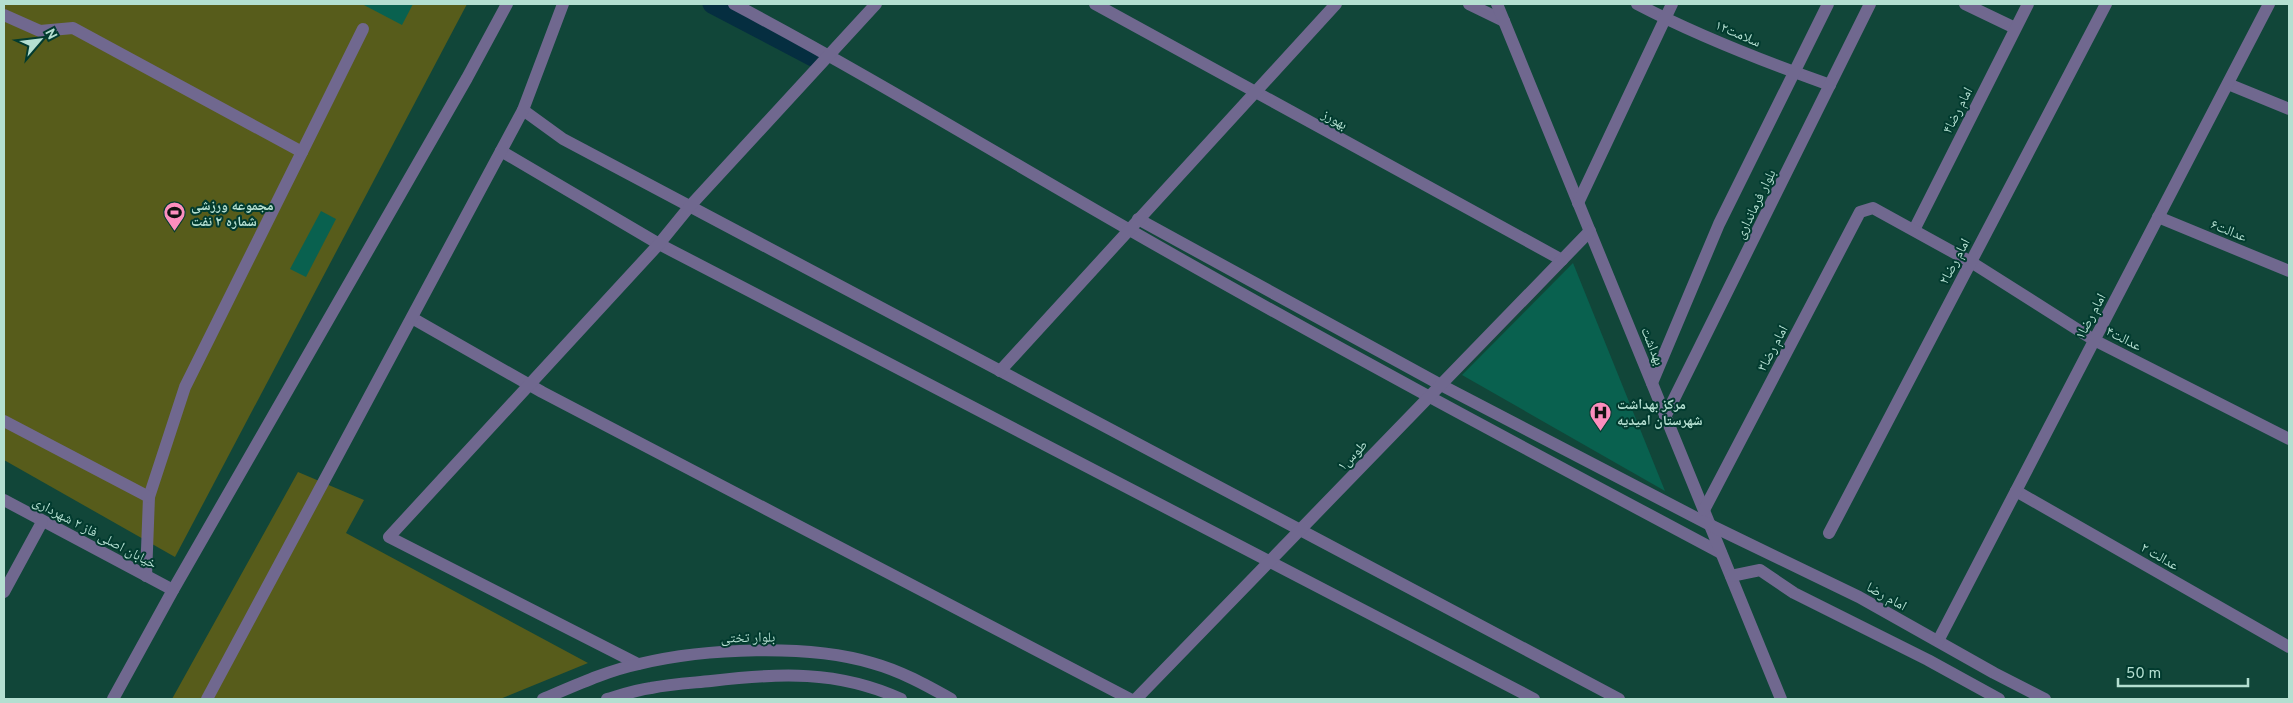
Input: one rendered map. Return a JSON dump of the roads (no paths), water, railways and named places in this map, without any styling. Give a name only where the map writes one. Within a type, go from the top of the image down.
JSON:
[{"type":"street","points":[[113,699],[172,590],[463,85],[507,4]]},
{"type":"street","points":[[207,699],[523,110],[563,4]]},
{"type":"street","points":[[734,4],[829,54],[1129,230],[1429,397],[1721,552]]},
{"type":"street","points":[[638,664],[388,537],[659,244],[690,206],[876,4]]},
{"type":"street","name":"بهورز","points":[[1095,4],[1562,260]]},
{"type":"street","points":[[1000,371],[1336,4]]},
{"type":"street","points":[[1469,4],[1504,21]]},
{"type":"street","name":"بهداشت","points":[[1497,4],[1781,699]]},
{"type":"street","name":"سلامت۱۲","points":[[1637,4],[1665,19],[1830,85]]},
{"type":"street","points":[[1578,203],[1672,4]]},
{"type":"street","name":"بلوار فرمانداری","points":[[1652,383],[1719,224],[1828,4]]},
{"type":"street","name":"بلوار فرمانداری","points":[[1665,417],[1870,4]]},
{"type":"street","points":[[1965,4],[2015,28]]},
{"type":"street","name":"امام رضا۴","points":[[1914,230],[2028,4]]},
{"type":"street","name":"امام رضا۲","points":[[1829,533],[2106,4]]},
{"type":"street","name":"امام رضا۱","points":[[1938,642],[2270,4]]},
{"type":"street","points":[[4,15],[40,31],[73,28],[302,152]]},
{"type":"street","points":[[146,576],[149,497],[185,387],[363,29]]},
{"type":"street","points":[[2228,84],[2289,109]]},
{"type":"street","points":[[523,110],[564,139],[1619,699]]},
{"type":"street","points":[[500,151],[659,244],[1534,699]]},
{"type":"street","name":"عدالت۴","points":[[1873,208],[1971,262],[2094,340],[2289,439]]},
{"type":"street","name":"امام رضا۳","points":[[1704,510],[1860,212],[1873,208]]},
{"type":"street","name":"عدالت۶","points":[[2158,217],[2289,271]]},
{"type":"street","name":"امام رضا","points":[[1138,220],[1441,385],[1710,525],[1859,597],[2045,699]]},
{"type":"street","name":"طوس۱","points":[[1136,699],[1590,231]]},
{"type":"street","points":[[412,318],[529,385],[1130,699]]},
{"type":"street","points":[[4,420],[149,497]]},
{"type":"street","name":"عدالت ۲","points":[[2016,491],[2289,647]]},
{"type":"street","name":"خیابان اصلی فاز ۲ شهرداری","points":[[4,500],[172,590]]},
{"type":"street","points":[[4,592],[42,522]]},
{"type":"street","points":[[1731,576],[1760,570],[1794,593],[1928,660],[1999,699]]},
{"type":"street","name":"بلوار تختی","points":[[543,699],[578,684],[638,664],[696,653],[790,651],[836,654],[873,663],[909,676],[952,699]]},
{"type":"street","points":[[607,699],[650,688],[756,675],[797,674],[840,679],[868,686],[901,699]]},
{"type":"waterway","points":[[712,4],[813,57]]},
{"type":"place","name":"مجموعه ورزشی شماره ۲ نفت","points":[[175,232]]},
{"type":"place","name":"مرکز بهداشت شهرستان امیدیه","points":[[1601,431]]}]
